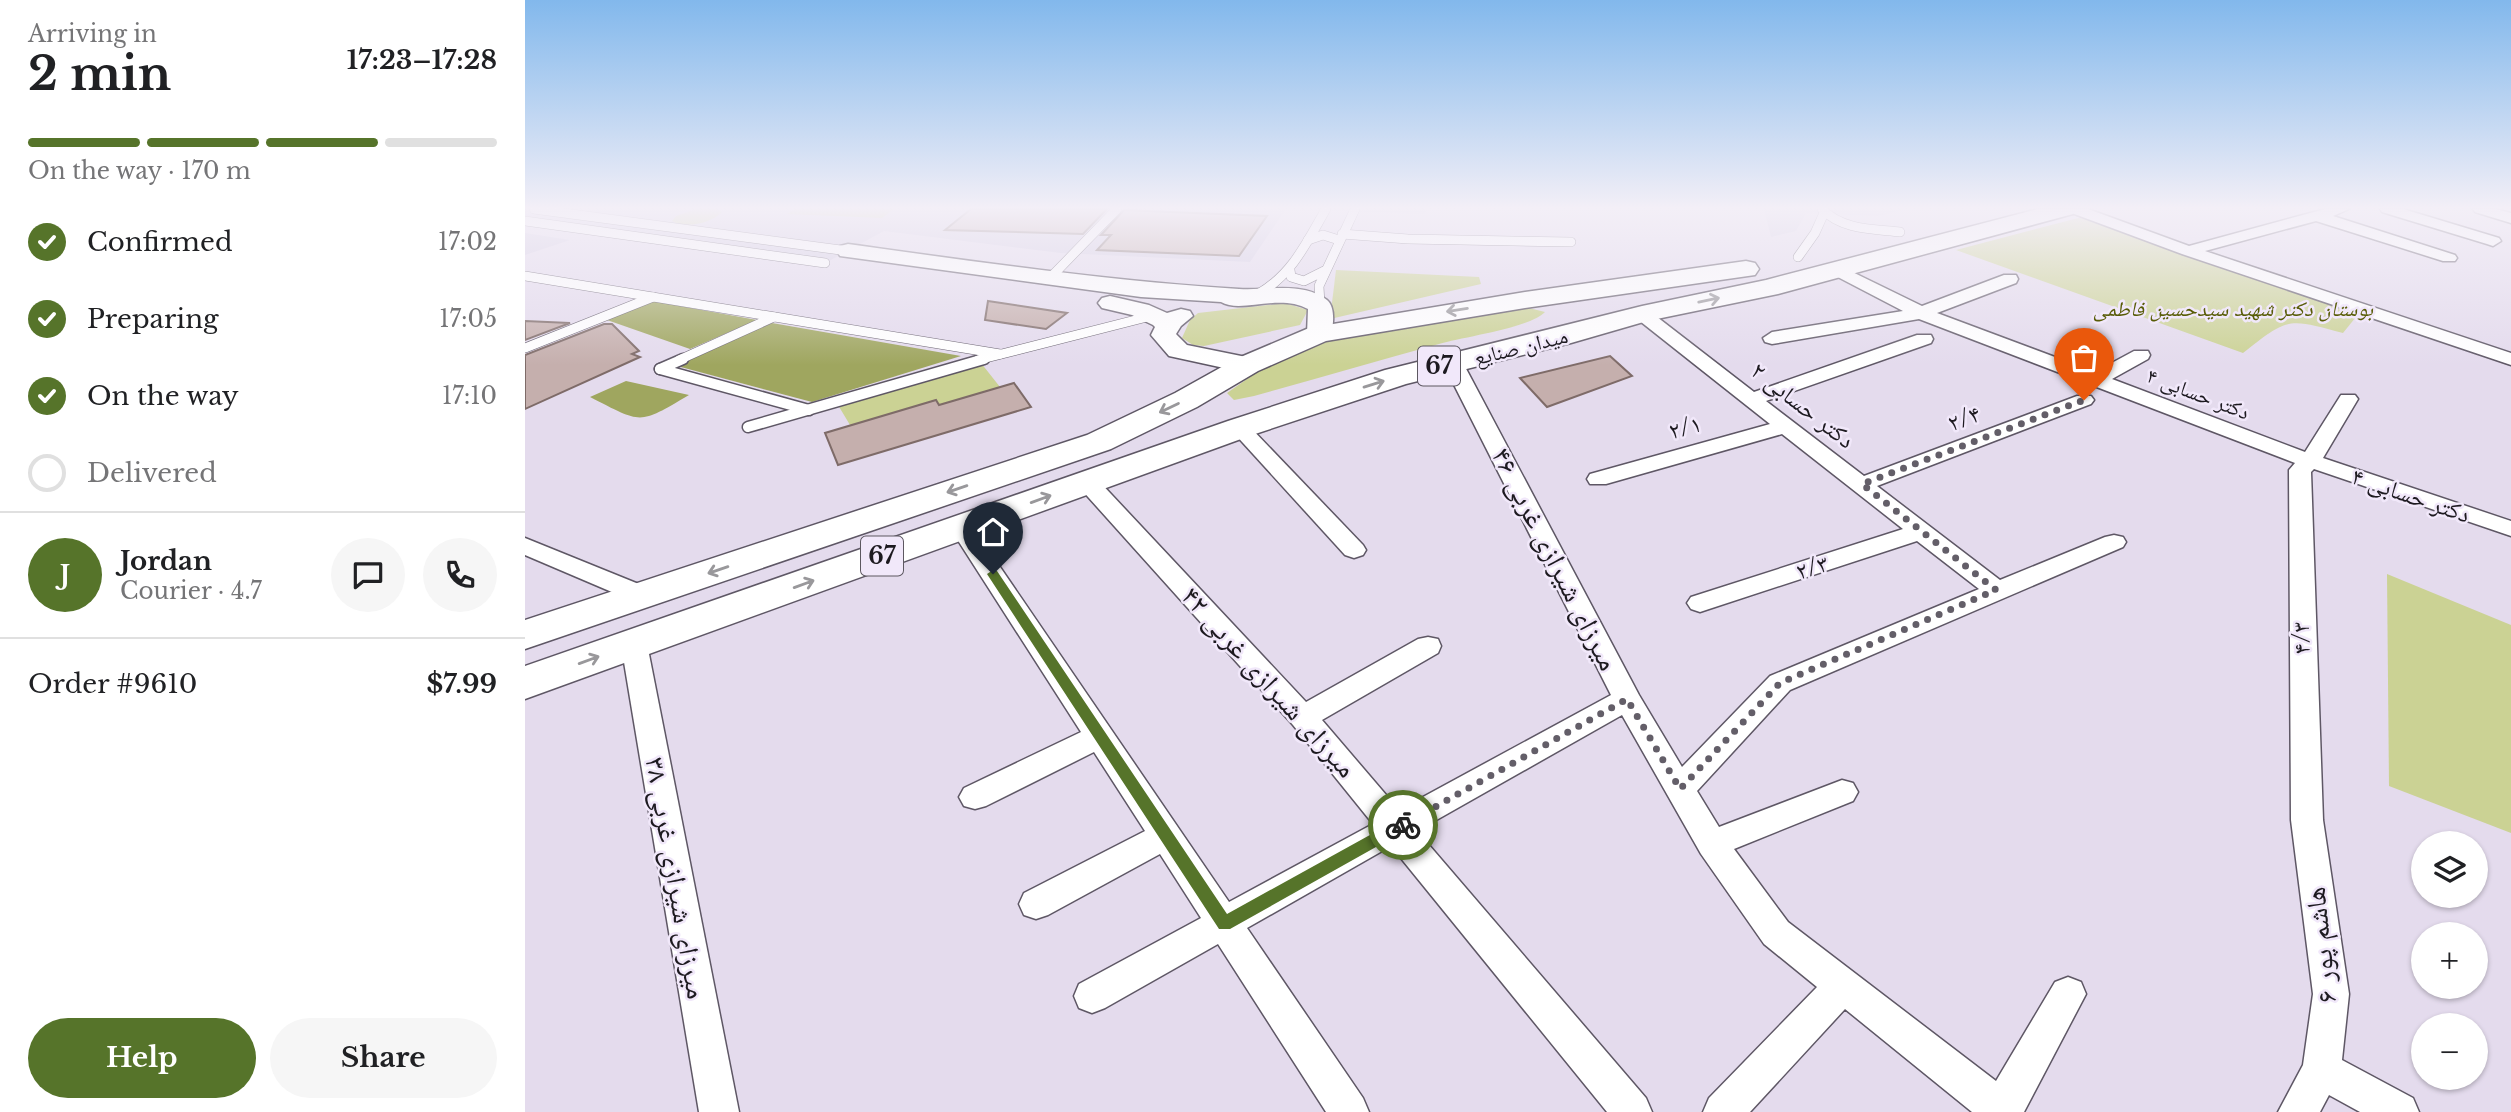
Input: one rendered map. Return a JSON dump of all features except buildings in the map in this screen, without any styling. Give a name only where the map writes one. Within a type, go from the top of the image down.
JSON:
[{"type":"main road","name":"67","points":[[1649,313],[1808,261]]},
{"type":"main road","name":"67","points":[[1525,300],[1792,266],[1838,270],[1872,261]]},
{"type":"main road","points":[[1637,284],[1615,292],[1611,297],[1613,303],[1626,309],[1649,313]]},
{"type":"main road","points":[[1525,300],[1556,302],[1574,312],[1574,324],[1561,337]]},
{"type":"main road","name":"میدان صنایع","points":[[1238,370],[1319,320],[1525,300]]},
{"type":"main road","name":"میدان صنایع","points":[[1240,428],[1338,395],[1649,313]]},
{"type":"main road","name":"67","points":[[525,635],[1099,442],[1186,400],[1238,370]]},
{"type":"main road","points":[[1238,370],[1214,391],[1212,400],[1217,407],[1244,411],[1273,410],[1338,395]]},
{"type":"main road","name":"67","points":[[525,683],[1240,428]]},
{"type":"street","points":[[922,261],[1141,289],[1252,297]]},
{"type":"street","points":[[2218,261],[2508,353]]},
{"type":"street","points":[[825,263],[1096,301],[1140,309],[1162,320],[1171,321],[1195,308],[1252,297],[1285,295],[1309,298],[1319,320]]},
{"type":"street","name":"دکتر حسابی ۴","points":[[1838,270],[1921,313],[2311,461]]},
{"type":"street","points":[[1772,338],[1921,313],[2010,279]]},
{"type":"street","name":"دکتر حسابی ۲","points":[[1649,313],[1752,399],[1996,590]]},
{"type":"street","points":[[1162,320],[1163,335],[1178,351],[1238,370]]},
{"type":"street","points":[[1752,399],[1924,339]]},
{"type":"street","points":[[2097,379],[2141,355]]},
{"type":"street","name":"میرزای شیرازی غربی ۴۶","points":[[1453,363],[1627,699],[1712,844],[1776,933],[2003,1111]]},
{"type":"street","points":[[2311,461],[2348,399]]},
{"type":"street","name":"۲/۴","points":[[1862,484],[2084,400]]},
{"type":"street","name":"۲/۱","points":[[1598,479],[1787,426]]},
{"type":"street","points":[[1240,428],[1354,550]]},
{"type":"street","name":"۴ دکتر حسابی","points":[[2311,461],[2511,529]]},
{"type":"street","name":"۴/۳","points":[[2307,820],[2299,573],[2300,470],[2311,461]]},
{"type":"street","name":"میرزای شیرازی غربی ۴۲","points":[[1088,483],[1303,717],[1632,1112]]},
{"type":"street","points":[[962,528],[1349,1112]]},
{"type":"street","name":"۲/۳","points":[[1700,603],[1923,531]]},
{"type":"street","points":[[1680,789],[1780,683],[2114,542]]},
{"type":"street","points":[[525,546],[642,595]]},
{"type":"street","name":"میرزای شیرازی غربی ۳۸","points":[[634,644],[719,1112]]},
{"type":"street","points":[[1303,717],[1428,646]]},
{"type":"street","points":[[1092,996],[1627,699]]},
{"type":"street","points":[[975,797],[1100,736]]},
{"type":"street","points":[[1712,844],[1842,792]]},
{"type":"street","name":"هاشم پور ۶","points":[[2307,820],[2331,994],[2322,1070]]},
{"type":"street","points":[[1036,904],[1166,835]]},
{"type":"street","points":[[1723,1112],[1843,985]]},
{"type":"street","points":[[2003,1111],[2068,994]]},
{"type":"street","points":[[2298,1112],[2322,1070],[2399,1112]]},
{"type":"lane","points":[[810,261],[825,263]]},
{"type":"lane","points":[[1050,278],[1067,261]]},
{"type":"lane","points":[[1252,297],[1270,290],[1295,261]]},
{"type":"lane","points":[[1319,320],[1318,286],[1330,261]]},
{"type":"lane","points":[[1792,266],[1796,261]]},
{"type":"lane","points":[[1290,270],[1291,277],[1302,281],[1317,278],[1326,270]]},
{"type":"lane","points":[[525,276],[1000,354]]},
{"type":"lane","points":[[525,348],[654,297]]},
{"type":"lane","points":[[774,316],[660,369],[809,410]]},
{"type":"lane","points":[[748,427],[1000,354],[1162,320]]},
{"type":"shaded area","points":[[774,261],[829,261],[818,267]]},
{"type":"green space","name":"بوستان دکتر شهید سیدحسین فاطمی","points":[[1986,261],[2214,261],[2360,312],[2343,333],[2299,323],[2289,324],[2270,333],[2243,353]]},
{"type":"green space","points":[[1336,270],[1479,277],[1481,284],[1330,319]]},
{"type":"green space","points":[[652,301],[757,320],[690,349],[607,320]]},
{"type":"green space","points":[[1285,303],[1308,310],[1300,325],[1204,346],[1193,345],[1182,338],[1190,320],[1198,313]]},
{"type":"green space","points":[[1525,307],[1545,312],[1525,323],[1254,396],[1234,400],[1227,393],[1267,365],[1318,342]]},
{"type":"green space","points":[[772,323],[961,356],[812,402],[677,366]]},
{"type":"green space","points":[[981,363],[1000,387],[939,405],[936,401],[850,425],[838,405]]},
{"type":"green space","points":[[626,381],[689,395],[659,412],[640,417],[621,412],[590,397]]},
{"type":"green space","points":[[2387,574],[2511,625],[2511,833],[2389,786]]},
{"type":"way so far","points":[[1403,825],[1627,699],[1680,789],[1780,683],[1996,590],[1862,484],[2084,400]]},
{"type":"route","points":[[993,574],[1225,924],[1403,825]]}]
